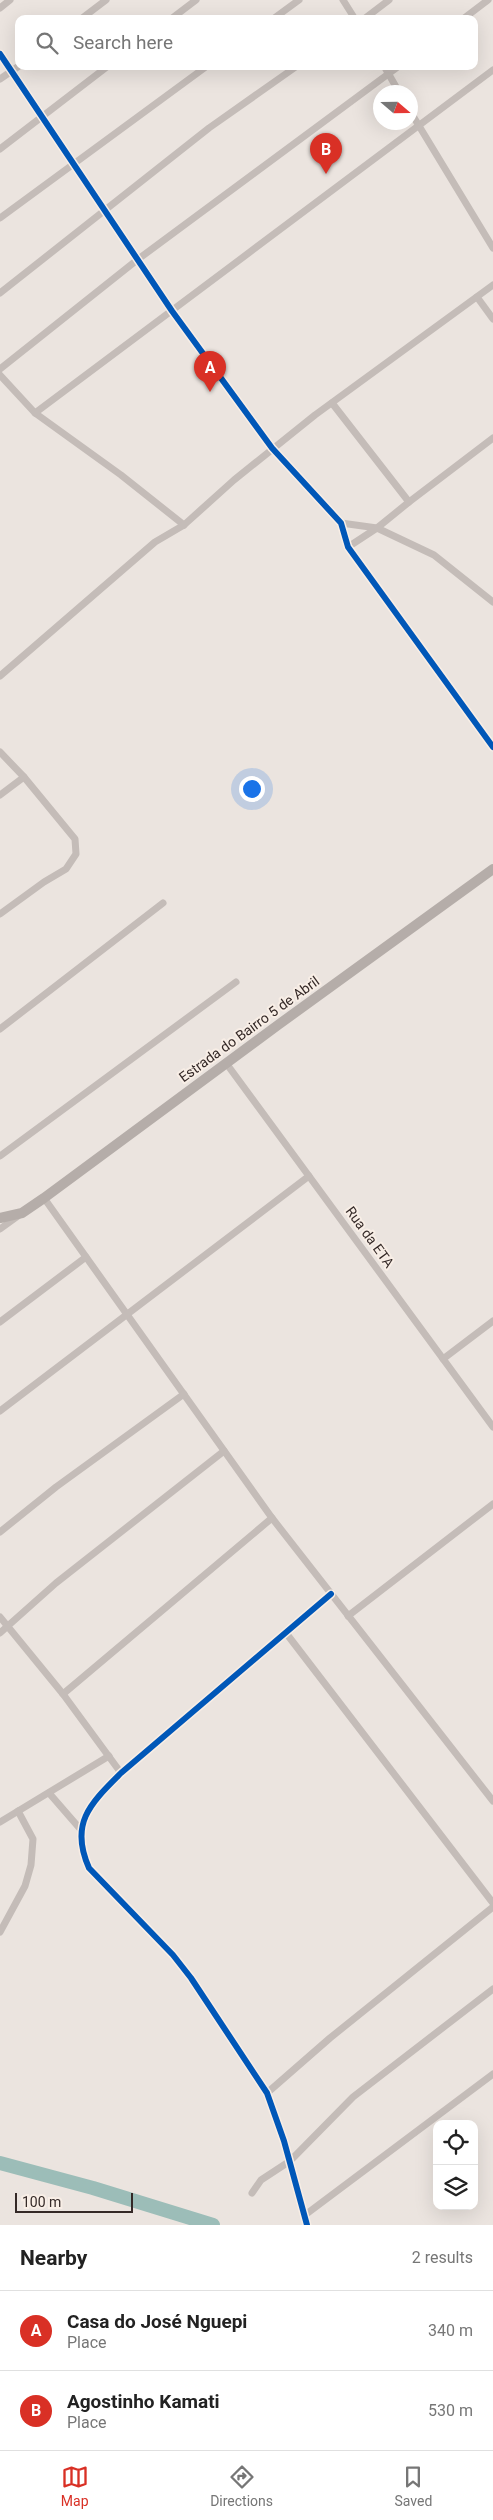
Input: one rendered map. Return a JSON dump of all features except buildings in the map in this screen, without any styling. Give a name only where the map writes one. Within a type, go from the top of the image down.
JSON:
[{"type":"street","points":[[0,8],[10,0]]},
{"type":"street","points":[[86,15],[106,0]]},
{"type":"street","points":[[176,15],[196,0]]},
{"type":"street","points":[[278,15],[299,0]]},
{"type":"street","points":[[343,0],[352,15]]},
{"type":"street","points":[[369,15],[389,0]]},
{"type":"street","points":[[468,15],[488,0]]},
{"type":"street","points":[[0,54],[172,311],[272,448],[341,523],[348,547],[493,747]]},
{"type":"street","points":[[0,80],[15,68]]},
{"type":"street","points":[[0,149],[103,70]]},
{"type":"street","points":[[0,218],[201,70]]},
{"type":"street","points":[[0,293],[209,128],[291,70]]},
{"type":"street","points":[[386,70],[395,85]]},
{"type":"street","points":[[0,369],[138,260],[393,70]]},
{"type":"street","points":[[35,413],[493,70]]},
{"type":"street","points":[[419,126],[493,248]]},
{"type":"street","points":[[0,676],[155,542],[184,525],[272,448],[493,285]]},
{"type":"street","points":[[477,297],[493,320]]},
{"type":"street","points":[[0,374],[35,413],[121,475],[184,525]]},
{"type":"street","points":[[332,402],[408,502]]},
{"type":"street","points":[[348,547],[378,528],[408,502],[493,438]]},
{"type":"street","points":[[341,523],[378,528],[434,555],[493,602]]},
{"type":"street","points":[[0,752],[24,777],[75,838],[76,854],[66,869],[0,914]]},
{"type":"street","points":[[0,795],[24,777]]},
{"type":"street","name":"Estrada do Bairro 5 de Abril","points":[[22,1213],[493,869]]},
{"type":"street","points":[[0,1028],[163,903]]},
{"type":"street","points":[[0,1156],[236,982]]},
{"type":"street","name":"Rua da ETA","points":[[226,1063],[493,1427]]},
{"type":"street","points":[[0,1411],[128,1316],[309,1176]]},
{"type":"street","points":[[44,1198],[272,1518],[493,1801]]},
{"type":"street","points":[[0,1218],[22,1213]]},
{"type":"street","points":[[0,1229],[22,1213]]},
{"type":"street","points":[[0,1322],[86,1257]]},
{"type":"street","points":[[444,1359],[493,1321]]},
{"type":"street","points":[[0,1532],[56,1487],[184,1394]]},
{"type":"street","points":[[0,1633],[56,1582],[224,1451]]},
{"type":"street","points":[[348,1616],[493,1504]]},
{"type":"street","points":[[63,1694],[272,1518]]},
{"type":"street","points":[[307,2225],[290,2161],[267,2093],[185,1970],[90,1868],[82,1852],[82,1831],[91,1803],[121,1773],[331,1594]]},
{"type":"street","points":[[0,1617],[63,1694],[121,1773]]},
{"type":"street","points":[[267,2093],[330,2038],[493,1905],[286,1632]]},
{"type":"street","points":[[0,1822],[109,1756]]},
{"type":"street","points":[[49,1793],[82,1831]]},
{"type":"street","points":[[0,1932],[26,1886],[31,1865],[33,1839],[18,1812]]},
{"type":"street","points":[[252,2193],[261,2180],[290,2161],[353,2097],[493,1989]]},
{"type":"street","points":[[305,2215],[493,2074]]},
{"type":"waterway","points":[[0,2163],[93,2188],[213,2225]]},
{"type":"cycle path","points":[[0,54],[172,311],[272,448],[341,523],[348,547],[493,747]]},
{"type":"cycle path","points":[[307,2225],[284,2141],[267,2093],[191,1978],[173,1955],[89,1868],[83,1852],[81,1838],[82,1826],[92,1804],[121,1773],[331,1594]]},
{"type":"place","name":"Agostinho Kamati","points":[[326,174]]},
{"type":"place","name":"Casa do José Nguepi","points":[[210,392]]}]
